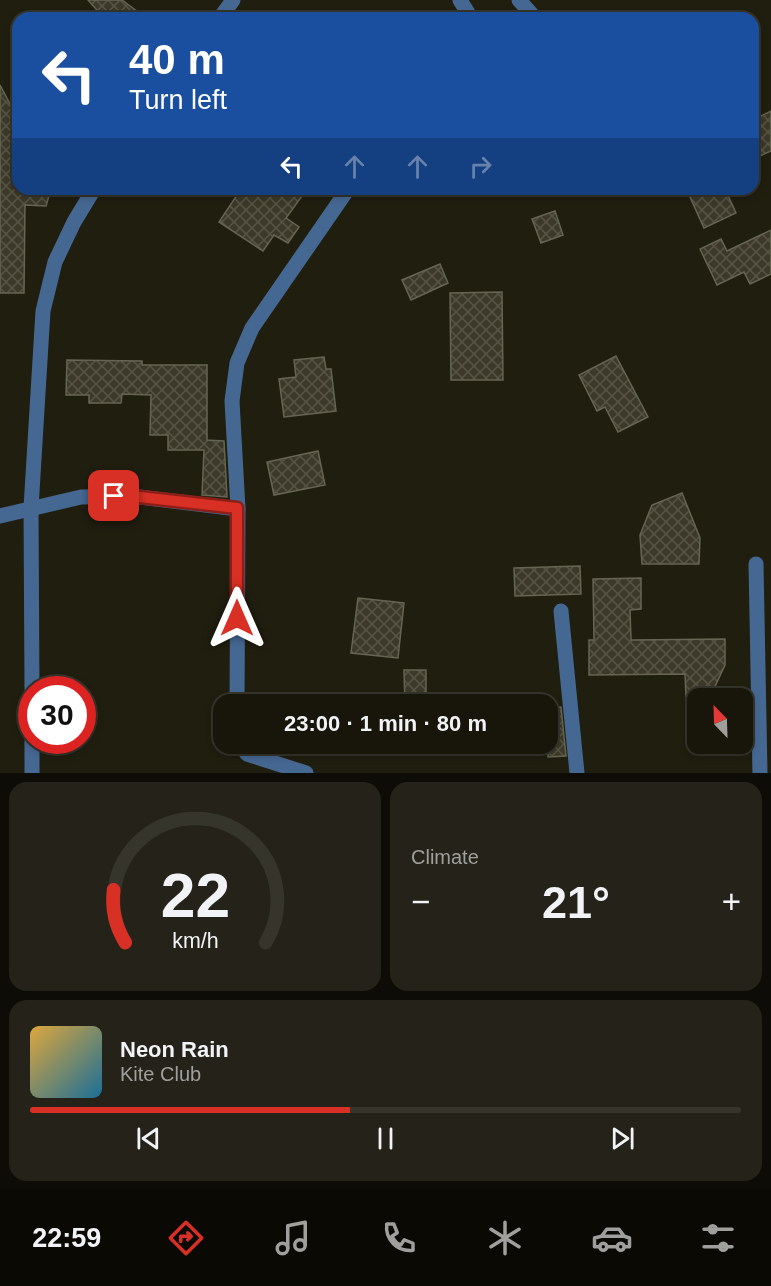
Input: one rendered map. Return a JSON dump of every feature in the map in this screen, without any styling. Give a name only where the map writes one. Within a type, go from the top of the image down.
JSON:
[{"type":"street","points":[[519,0],[530,12]]},
{"type":"street","points":[[32,676],[31,508],[43,311],[55,262],[74,222],[90,195]]},
{"type":"street","points":[[237,694],[237,508],[232,401],[237,363],[252,328],[344,195]]},
{"type":"street","points":[[0,516],[81,497],[131,496],[237,508]]},
{"type":"street","points":[[756,564],[760,773]]},
{"type":"street","points":[[561,611],[578,773]]},
{"type":"street","points":[[32,754],[32,773]]},
{"type":"street","points":[[247,754],[306,773]]},
{"type":"building","points":[[88,0],[122,0],[138,12],[99,12]]},
{"type":"building","points":[[0,85],[12,108],[12,195],[49,195],[46,206],[25,205],[24,293],[0,293]]},
{"type":"building","points":[[771,111],[771,151],[759,156],[759,117]]},
{"type":"building","points":[[237,195],[303,195],[286,218],[299,227],[288,243],[274,235],[263,251],[219,222]]},
{"type":"building","points":[[689,195],[728,195],[736,213],[704,228]]},
{"type":"building","points":[[555,211],[563,235],[541,243],[532,219]]},
{"type":"building","points":[[771,230],[771,274],[750,284],[744,272],[717,285],[700,249],[721,239],[727,251]]},
{"type":"building","points":[[440,264],[448,283],[411,300],[402,280]]},
{"type":"building","points":[[502,292],[503,380],[451,380],[450,293]]},
{"type":"building","points":[[616,356],[648,417],[618,432],[605,407],[597,411],[579,375]]},
{"type":"building","points":[[324,357],[326,369],[331,369],[336,411],[284,417],[279,379],[296,377],[294,360]]},
{"type":"building","points":[[67,360],[142,361],[142,365],[207,365],[207,440],[224,441],[227,497],[202,495],[204,450],[168,450],[168,435],[150,435],[151,395],[122,394],[121,403],[89,403],[89,395],[66,395]]},
{"type":"building","points":[[318,451],[325,485],[274,495],[267,462]]},
{"type":"building","points":[[682,493],[700,538],[699,564],[642,564],[640,535],[652,505]]},
{"type":"building","points":[[580,566],[581,594],[515,596],[514,568]]},
{"type":"building","points":[[641,578],[641,609],[630,610],[631,640],[725,639],[725,665],[714,688],[687,688],[686,697],[685,674],[589,675],[589,640],[594,640],[593,579]]},
{"type":"building","points":[[358,598],[404,603],[398,658],[351,653]]},
{"type":"building","points":[[404,670],[426,670],[426,694],[405,694]]},
{"type":"building","points":[[558,707],[561,707],[566,756],[548,757],[548,754],[558,754]]},
{"type":"route","points":[[114,496],[237,508],[237,618]]}]
